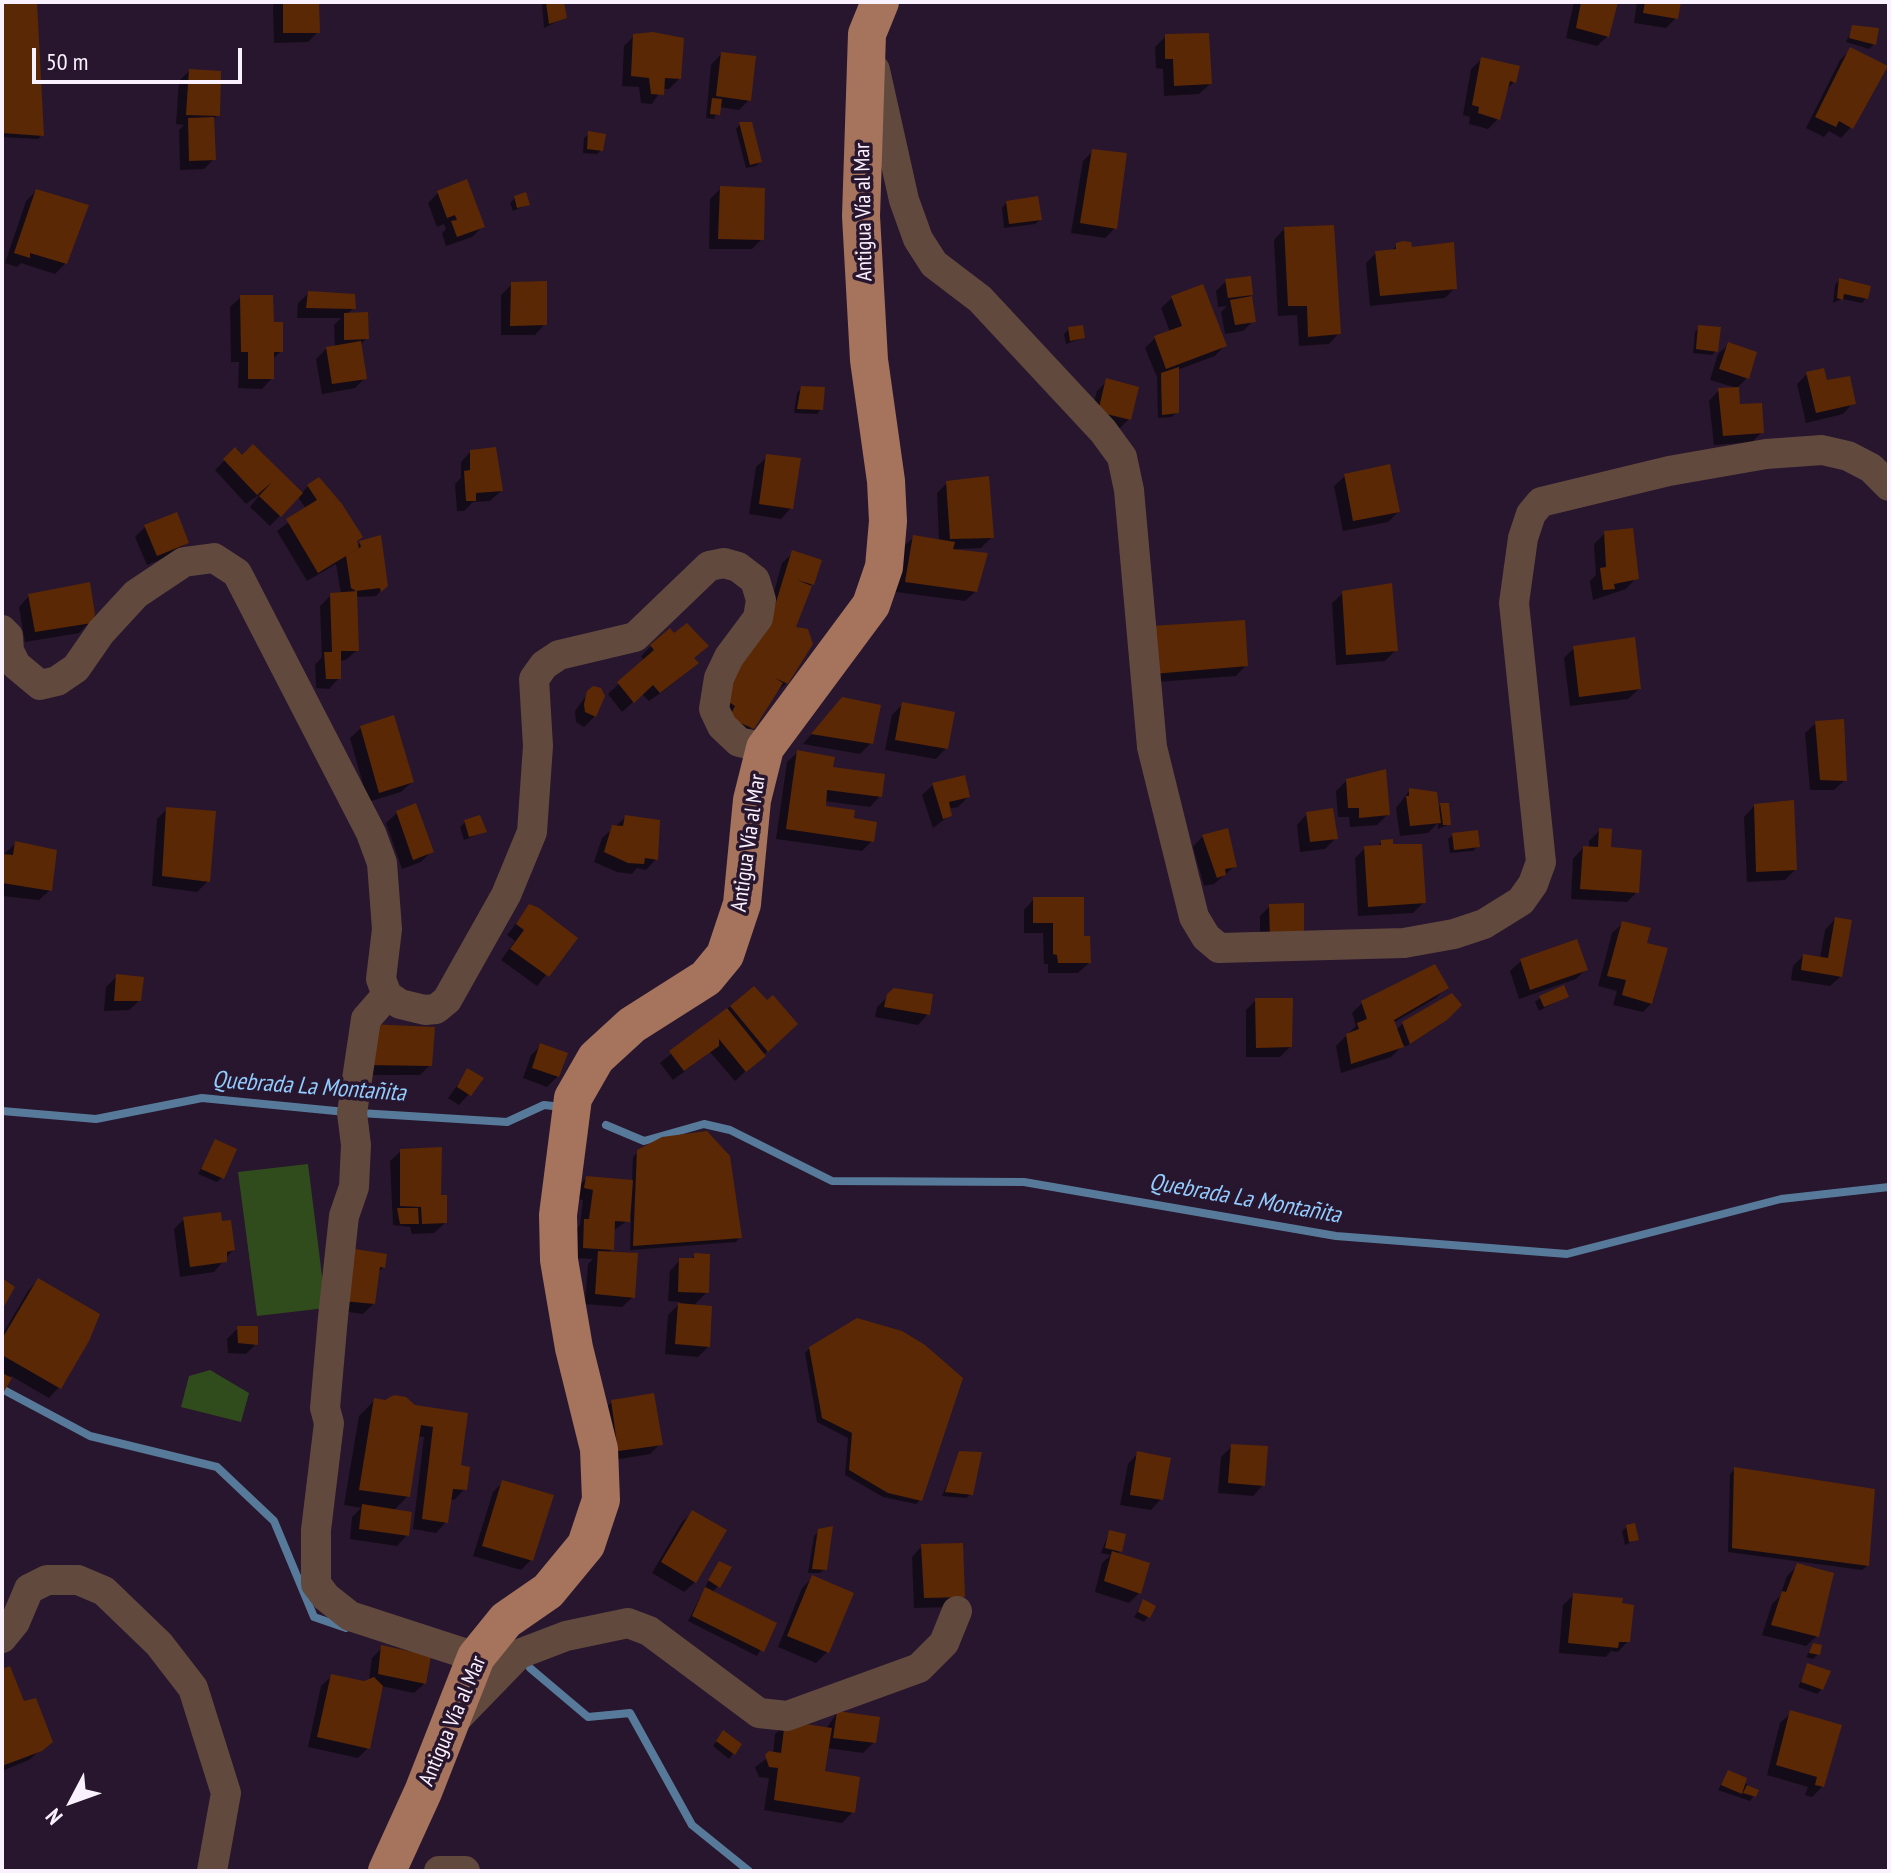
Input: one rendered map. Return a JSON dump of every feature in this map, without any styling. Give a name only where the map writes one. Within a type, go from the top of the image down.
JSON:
[{"type":"main road","name":"Antigua Vía al Mar","points":[[387,1871],[476,1657],[506,1620],[548,1591],[586,1545],[601,1500],[599,1449],[574,1348],[559,1260],[558,1215],[573,1098],[596,1058],[632,1025],[706,978],[725,955],[742,904],[752,800],[765,748],[871,605],[884,567],[888,521],[886,481],[869,360],[861,216],[874,18]]},
{"type":"street","points":[[874,18],[904,200],[918,239],[934,264],[980,299],[1103,431],[1122,457],[1129,490],[1152,747],[1194,917],[1206,937],[1219,948],[1404,943],[1454,934],[1484,924],[1521,901],[1533,884],[1541,862],[1514,603],[1523,538],[1531,514],[1541,502],[1669,471],[1766,454],[1811,451],[1848,456],[1871,468],[1889,486]]},
{"type":"street","points":[[2,630],[8,636],[9,651],[16,665],[40,685],[57,681],[76,668],[101,632],[136,594],[184,562],[214,558],[237,573],[371,833],[382,863],[387,929],[381,979],[387,995],[400,1004],[425,1010],[436,1009],[447,1000],[521,863],[532,832],[537,781],[534,679],[544,665],[559,655],[635,637],[709,566],[724,563],[738,567],[748,573],[761,591],[758,618],[729,657],[716,687],[714,709],[722,726],[739,742],[765,748]]},
{"type":"street","points":[[387,995],[366,1019],[352,1113],[356,1145],[354,1187],[344,1216],[333,1317],[325,1408],[329,1423],[316,1530],[316,1584],[326,1597],[350,1616],[476,1657]]},
{"type":"street","points":[[2,1638],[15,1622],[29,1589],[47,1580],[78,1580],[104,1591],[159,1644],[193,1688],[226,1793],[212,1871]]},
{"type":"street","points":[[451,1723],[519,1654],[566,1636],[628,1623],[649,1631],[759,1713],[787,1716],[919,1668],[944,1643],[957,1611]]},
{"type":"street","points":[[439,1871],[465,1871]]},
{"type":"green space","points":[[308,1164],[326,1308],[257,1316],[238,1172]]},
{"type":"green space","points":[[210,1370],[249,1393],[241,1422],[181,1407],[189,1376]]},
{"type":"building","points":[[2,2],[37,2],[44,136],[2,133]]},
{"type":"building","points":[[283,2],[319,2],[320,33],[283,33]]},
{"type":"building","points":[[546,2],[564,2],[567,18],[549,24]]},
{"type":"building","points":[[1581,2],[1618,2],[1609,37],[1576,28]]},
{"type":"building","points":[[1645,2],[1681,2],[1678,19],[1643,13]]},
{"type":"building","points":[[1852,25],[1879,28],[1876,45],[1849,38]]},
{"type":"building","points":[[653,32],[684,38],[681,79],[665,78],[664,95],[651,94],[649,78],[631,76],[633,34]]},
{"type":"building","points":[[1209,33],[1212,84],[1174,86],[1173,59],[1165,59],[1165,34]]},
{"type":"building","points":[[1850,47],[1888,66],[1853,129],[1839,121],[1836,127],[1815,117]]},
{"type":"building","points":[[721,52],[756,56],[751,101],[716,96]]},
{"type":"building","points":[[1481,57],[1520,66],[1516,83],[1510,81],[1500,120],[1478,113],[1479,107],[1472,105]]},
{"type":"building","points":[[189,69],[221,71],[220,116],[186,115]]},
{"type":"building","points":[[712,98],[722,99],[720,115],[710,114]]},
{"type":"building","points":[[214,117],[216,160],[189,161],[188,118]]},
{"type":"building","points":[[739,122],[752,122],[762,162],[750,165]]},
{"type":"building","points":[[588,131],[606,134],[603,151],[587,149]]},
{"type":"building","points":[[1092,149],[1127,153],[1117,229],[1080,223]]},
{"type":"building","points":[[467,179],[485,227],[457,237],[451,221],[457,220],[455,215],[447,218],[437,191]]},
{"type":"building","points":[[720,186],[765,188],[764,240],[718,239]]},
{"type":"building","points":[[36,189],[89,205],[67,264],[30,253],[30,258],[14,253]]},
{"type":"building","points":[[526,192],[530,205],[517,208],[514,196]]},
{"type":"building","points":[[1038,196],[1042,220],[1009,224],[1006,201]]},
{"type":"building","points":[[1334,225],[1341,334],[1308,337],[1307,306],[1288,306],[1284,227]]},
{"type":"building","points":[[1411,242],[1412,247],[1454,242],[1457,289],[1380,296],[1375,251],[1396,249],[1396,243]]},
{"type":"building","points":[[1251,276],[1253,295],[1228,298],[1225,279]]},
{"type":"building","points":[[1839,278],[1871,286],[1868,299],[1844,294],[1843,300],[1837,298]]},
{"type":"building","points":[[547,281],[547,325],[510,326],[511,282]]},
{"type":"building","points":[[1203,284],[1227,346],[1166,369],[1154,336],[1182,326],[1171,296]]},
{"type":"building","points":[[308,291],[355,294],[356,309],[306,308]]},
{"type":"building","points":[[240,295],[273,295],[274,322],[283,322],[283,352],[274,352],[274,379],[248,379],[248,352],[241,352]]},
{"type":"building","points":[[1252,296],[1256,322],[1235,325],[1230,300]]},
{"type":"building","points":[[368,312],[369,339],[344,340],[344,313]]},
{"type":"building","points":[[1083,325],[1085,338],[1070,341],[1068,327]]},
{"type":"building","points":[[1698,325],[1721,327],[1718,352],[1696,349]]},
{"type":"building","points":[[361,341],[367,379],[332,384],[326,347]]},
{"type":"building","points":[[1728,342],[1757,352],[1749,379],[1719,369]]},
{"type":"building","points":[[1179,367],[1179,413],[1162,415],[1161,373]]},
{"type":"building","points":[[1824,368],[1827,380],[1850,376],[1856,404],[1816,413],[1806,372]]},
{"type":"building","points":[[1106,378],[1139,387],[1131,420],[1098,412]]},
{"type":"building","points":[[801,386],[825,387],[823,410],[797,409]]},
{"type":"building","points":[[1739,387],[1740,404],[1762,403],[1764,433],[1723,436],[1718,388]]},
{"type":"building","points":[[253,444],[303,493],[281,517],[259,496],[272,482],[257,495],[223,459],[235,447],[242,455]]},
{"type":"building","points":[[496,447],[503,491],[476,493],[476,501],[466,501],[464,471],[470,470],[470,450]]},
{"type":"building","points":[[766,454],[801,458],[793,509],[759,504]]},
{"type":"building","points":[[1390,464],[1400,512],[1353,521],[1344,474]]},
{"type":"building","points":[[989,476],[994,538],[950,539],[946,481]]},
{"type":"building","points":[[319,477],[342,504],[363,537],[357,541],[359,548],[318,573],[286,519],[317,500],[307,485]]},
{"type":"building","points":[[177,512],[189,543],[157,556],[144,525]]},
{"type":"building","points":[[1633,528],[1639,579],[1614,584],[1615,589],[1603,590],[1600,568],[1606,567],[1604,531]]},
{"type":"building","points":[[381,535],[388,586],[381,592],[380,588],[356,591],[351,588],[346,556],[361,547],[359,541]]},
{"type":"building","points":[[913,535],[955,542],[953,549],[988,553],[977,592],[905,582]]},
{"type":"building","points":[[792,550],[822,560],[814,585],[797,580],[812,586],[796,627],[808,629],[813,644],[788,684],[775,678],[783,683],[754,729],[729,718],[735,706],[724,699],[721,691],[773,612]]},
{"type":"building","points":[[90,582],[95,614],[92,623],[35,632],[28,594]]},
{"type":"building","points":[[1392,583],[1398,651],[1346,655],[1342,591]]},
{"type":"building","points":[[357,591],[359,651],[341,651],[341,679],[326,679],[324,652],[332,652],[330,593]]},
{"type":"building","points":[[1245,620],[1248,666],[1153,674],[1150,626]]},
{"type":"building","points":[[687,623],[709,646],[694,658],[699,663],[660,693],[653,685],[634,703],[617,682],[654,650],[650,645],[670,628],[674,633]]},
{"type":"building","points":[[1635,637],[1641,689],[1579,697],[1573,646]]},
{"type":"building","points":[[593,686],[601,688],[605,696],[596,717],[585,712],[584,704],[587,691]]},
{"type":"building","points":[[842,697],[881,705],[873,744],[811,734]]},
{"type":"building","points":[[902,702],[955,712],[948,749],[895,740]]},
{"type":"building","points":[[394,715],[414,782],[379,793],[360,726]]},
{"type":"building","points":[[1844,719],[1847,781],[1820,780],[1815,721]]},
{"type":"building","points":[[797,750],[835,757],[833,767],[885,774],[882,797],[827,790],[826,806],[855,810],[854,818],[877,822],[874,842],[786,829]]},
{"type":"building","points":[[1386,769],[1390,815],[1359,818],[1359,808],[1348,808],[1346,779]]},
{"type":"building","points":[[965,775],[970,797],[949,802],[952,816],[943,819],[932,783]]},
{"type":"building","points":[[1409,788],[1437,792],[1441,823],[1410,826],[1406,796],[1409,796]]},
{"type":"building","points":[[1794,800],[1797,870],[1756,872],[1754,804]]},
{"type":"building","points":[[416,803],[434,852],[413,860],[396,811]]},
{"type":"building","points":[[1440,803],[1449,803],[1451,825],[1443,825]]},
{"type":"building","points":[[166,807],[216,811],[210,882],[162,876]]},
{"type":"building","points":[[1333,808],[1338,839],[1310,842],[1306,812]]},
{"type":"building","points":[[480,815],[487,832],[469,837],[464,820]]},
{"type":"building","points":[[625,815],[660,820],[658,860],[645,858],[644,864],[628,863],[604,852],[612,825],[623,826]]},
{"type":"building","points":[[1228,828],[1237,867],[1225,869],[1226,875],[1217,878],[1202,835]]},
{"type":"building","points":[[1599,828],[1612,829],[1611,847],[1642,850],[1639,893],[1580,889],[1583,846],[1598,847]]},
{"type":"building","points":[[1478,830],[1480,847],[1454,850],[1452,833]]},
{"type":"building","points":[[1393,839],[1393,844],[1422,844],[1426,903],[1368,907],[1364,846],[1381,845],[1381,840]]},
{"type":"building","points":[[15,841],[57,850],[52,891],[2,883],[2,854],[13,855]]},
{"type":"building","points":[[1033,897],[1084,897],[1084,936],[1090,936],[1091,963],[1058,963],[1057,955],[1053,954],[1053,923],[1033,923]]},
{"type":"building","points":[[1304,903],[1304,937],[1270,938],[1269,904]]},
{"type":"building","points":[[529,904],[539,908],[578,938],[549,977],[510,949],[524,930],[516,924]]},
{"type":"building","points":[[1835,917],[1852,920],[1842,977],[1801,970],[1803,954],[1828,958]]},
{"type":"building","points":[[1622,921],[1651,928],[1647,943],[1668,948],[1652,1004],[1622,995],[1626,980],[1607,976]]},
{"type":"building","points":[[1577,939],[1588,970],[1530,990],[1520,959]]},
{"type":"building","points":[[1435,964],[1449,988],[1394,1020],[1404,1047],[1351,1064],[1346,1034],[1359,1029],[1357,1023],[1367,1019],[1361,1001]]},
{"type":"building","points":[[116,974],[144,977],[141,1001],[114,1001]]},
{"type":"building","points":[[1564,985],[1569,997],[1544,1007],[1539,996]]},
{"type":"building","points":[[754,986],[767,1000],[773,995],[798,1024],[768,1052],[730,1006]]},
{"type":"building","points":[[894,988],[933,994],[930,1015],[884,1007],[887,994]]},
{"type":"building","points":[[1452,993],[1462,1005],[1447,1020],[1410,1044],[1402,1022]]},
{"type":"building","points":[[1255,998],[1293,998],[1292,1047],[1256,1048]]},
{"type":"building","points":[[727,1008],[766,1056],[746,1072],[719,1039],[719,1046],[684,1071],[669,1051]]},
{"type":"building","points":[[368,1024],[435,1027],[432,1066],[366,1065]]},
{"type":"building","points":[[540,1043],[568,1053],[559,1077],[532,1068]]},
{"type":"building","points":[[467,1068],[484,1078],[471,1096],[457,1087]]},
{"type":"building","points":[[707,1131],[730,1156],[742,1238],[633,1246],[637,1150],[662,1137]]},
{"type":"building","points":[[215,1139],[237,1149],[224,1179],[201,1169]]},
{"type":"building","points":[[442,1147],[441,1195],[447,1195],[447,1223],[422,1224],[421,1207],[400,1206],[400,1149]]},
{"type":"building","points":[[586,1176],[633,1180],[630,1222],[615,1221],[614,1250],[583,1248],[584,1219],[589,1219],[593,1190],[584,1188]]},
{"type":"building","points":[[397,1208],[418,1208],[419,1224],[400,1224]]},
{"type":"building","points":[[221,1212],[222,1221],[231,1220],[235,1250],[227,1252],[227,1262],[190,1267],[183,1217]]},
{"type":"building","points":[[355,1249],[387,1254],[385,1268],[380,1267],[375,1304],[343,1301]]},
{"type":"building","points":[[598,1251],[638,1253],[635,1298],[595,1294]]},
{"type":"building","points":[[694,1253],[710,1254],[709,1293],[678,1292],[679,1258],[694,1258]]},
{"type":"building","points":[[2,1278],[15,1287],[2,1310]]},
{"type":"building","points":[[38,1278],[100,1314],[89,1341],[61,1389],[2,1355],[2,1339]]},
{"type":"building","points":[[678,1303],[712,1306],[710,1347],[675,1344]]},
{"type":"building","points":[[857,1318],[902,1331],[925,1345],[963,1378],[922,1501],[888,1493],[849,1470],[852,1433],[822,1418],[809,1347]]},
{"type":"building","points":[[237,1326],[258,1326],[258,1345],[238,1343]]},
{"type":"building","points":[[2,1373],[12,1378],[2,1395]]},
{"type":"building","points":[[654,1393],[663,1445],[618,1451],[611,1400]]},
{"type":"building","points":[[394,1395],[406,1397],[415,1405],[468,1413],[461,1465],[470,1467],[467,1490],[453,1489],[448,1523],[422,1519],[433,1427],[421,1425],[410,1497],[359,1490],[374,1398],[385,1400]]},
{"type":"building","points":[[1231,1444],[1268,1446],[1265,1486],[1228,1483]]},
{"type":"building","points":[[959,1451],[982,1452],[973,1495],[945,1492]]},
{"type":"building","points":[[1137,1451],[1171,1458],[1163,1500],[1130,1495]]},
{"type":"building","points":[[1734,1467],[1875,1489],[1869,1566],[1732,1548]]},
{"type":"building","points":[[502,1480],[554,1495],[533,1561],[482,1546]]},
{"type":"building","points":[[362,1504],[412,1512],[409,1536],[359,1529]]},
{"type":"building","points":[[692,1510],[727,1530],[696,1583],[661,1562]]},
{"type":"building","points":[[1635,1523],[1639,1540],[1629,1542],[1626,1525]]},
{"type":"building","points":[[833,1526],[827,1570],[812,1569],[818,1529]]},
{"type":"building","points":[[1109,1530],[1126,1534],[1122,1552],[1105,1548]]},
{"type":"building","points":[[963,1543],[965,1597],[924,1598],[921,1544]]},
{"type":"building","points":[[1112,1551],[1150,1563],[1141,1594],[1104,1581]]},
{"type":"building","points":[[719,1561],[732,1567],[720,1588],[708,1580]]},
{"type":"building","points":[[1797,1563],[1834,1573],[1819,1637],[1771,1625],[1782,1591],[1786,1592]]},
{"type":"building","points":[[812,1575],[854,1593],[829,1653],[787,1636]]},
{"type":"building","points":[[705,1587],[777,1623],[764,1652],[692,1616]]},
{"type":"building","points":[[1573,1593],[1623,1598],[1622,1603],[1634,1605],[1630,1642],[1619,1642],[1618,1648],[1568,1643]]},
{"type":"building","points":[[1143,1599],[1156,1606],[1150,1618],[1138,1612]]},
{"type":"building","points":[[1813,1643],[1822,1645],[1820,1655],[1809,1653]]},
{"type":"building","points":[[381,1645],[431,1656],[426,1684],[378,1674]]},
{"type":"building","points":[[1807,1663],[1831,1671],[1823,1690],[1801,1682]]},
{"type":"building","points":[[10,1666],[24,1701],[36,1698],[53,1742],[42,1751],[2,1766],[2,1669]]},
{"type":"building","points":[[331,1674],[364,1681],[374,1677],[383,1686],[370,1749],[317,1737]]},
{"type":"building","points":[[1790,1710],[1842,1725],[1824,1787],[1815,1785],[1817,1777],[1776,1765]]},
{"type":"building","points":[[837,1711],[880,1717],[876,1743],[833,1738]]},
{"type":"building","points":[[785,1721],[832,1728],[825,1771],[860,1777],[855,1813],[774,1800],[778,1768],[769,1767],[765,1755],[769,1751],[781,1753]]},
{"type":"building","points":[[723,1730],[742,1744],[735,1755],[716,1741]]},
{"type":"building","points":[[1728,1770],[1747,1778],[1742,1794],[1721,1785]]},
{"type":"building","points":[[1747,1785],[1759,1790],[1756,1797],[1743,1793]]},
{"type":"waterway","name":"Quebrada La Montañita","points":[[2,1111],[96,1119],[202,1098],[346,1112]]},
{"type":"waterway","name":"Quebrada La Montañita","points":[[360,1113],[507,1122],[544,1105],[562,1107]]},
{"type":"waterway","name":"Quebrada La Montañita","points":[[606,1125],[644,1141],[704,1124],[730,1130],[832,1181],[1024,1182],[1336,1236],[1567,1254],[1781,1199],[1889,1187]]},
{"type":"waterway","points":[[2,1389],[90,1436],[217,1467],[274,1521],[314,1617],[346,1628]]},
{"type":"waterway","points":[[530,1668],[588,1717],[630,1713],[692,1825],[749,1871]]}]
